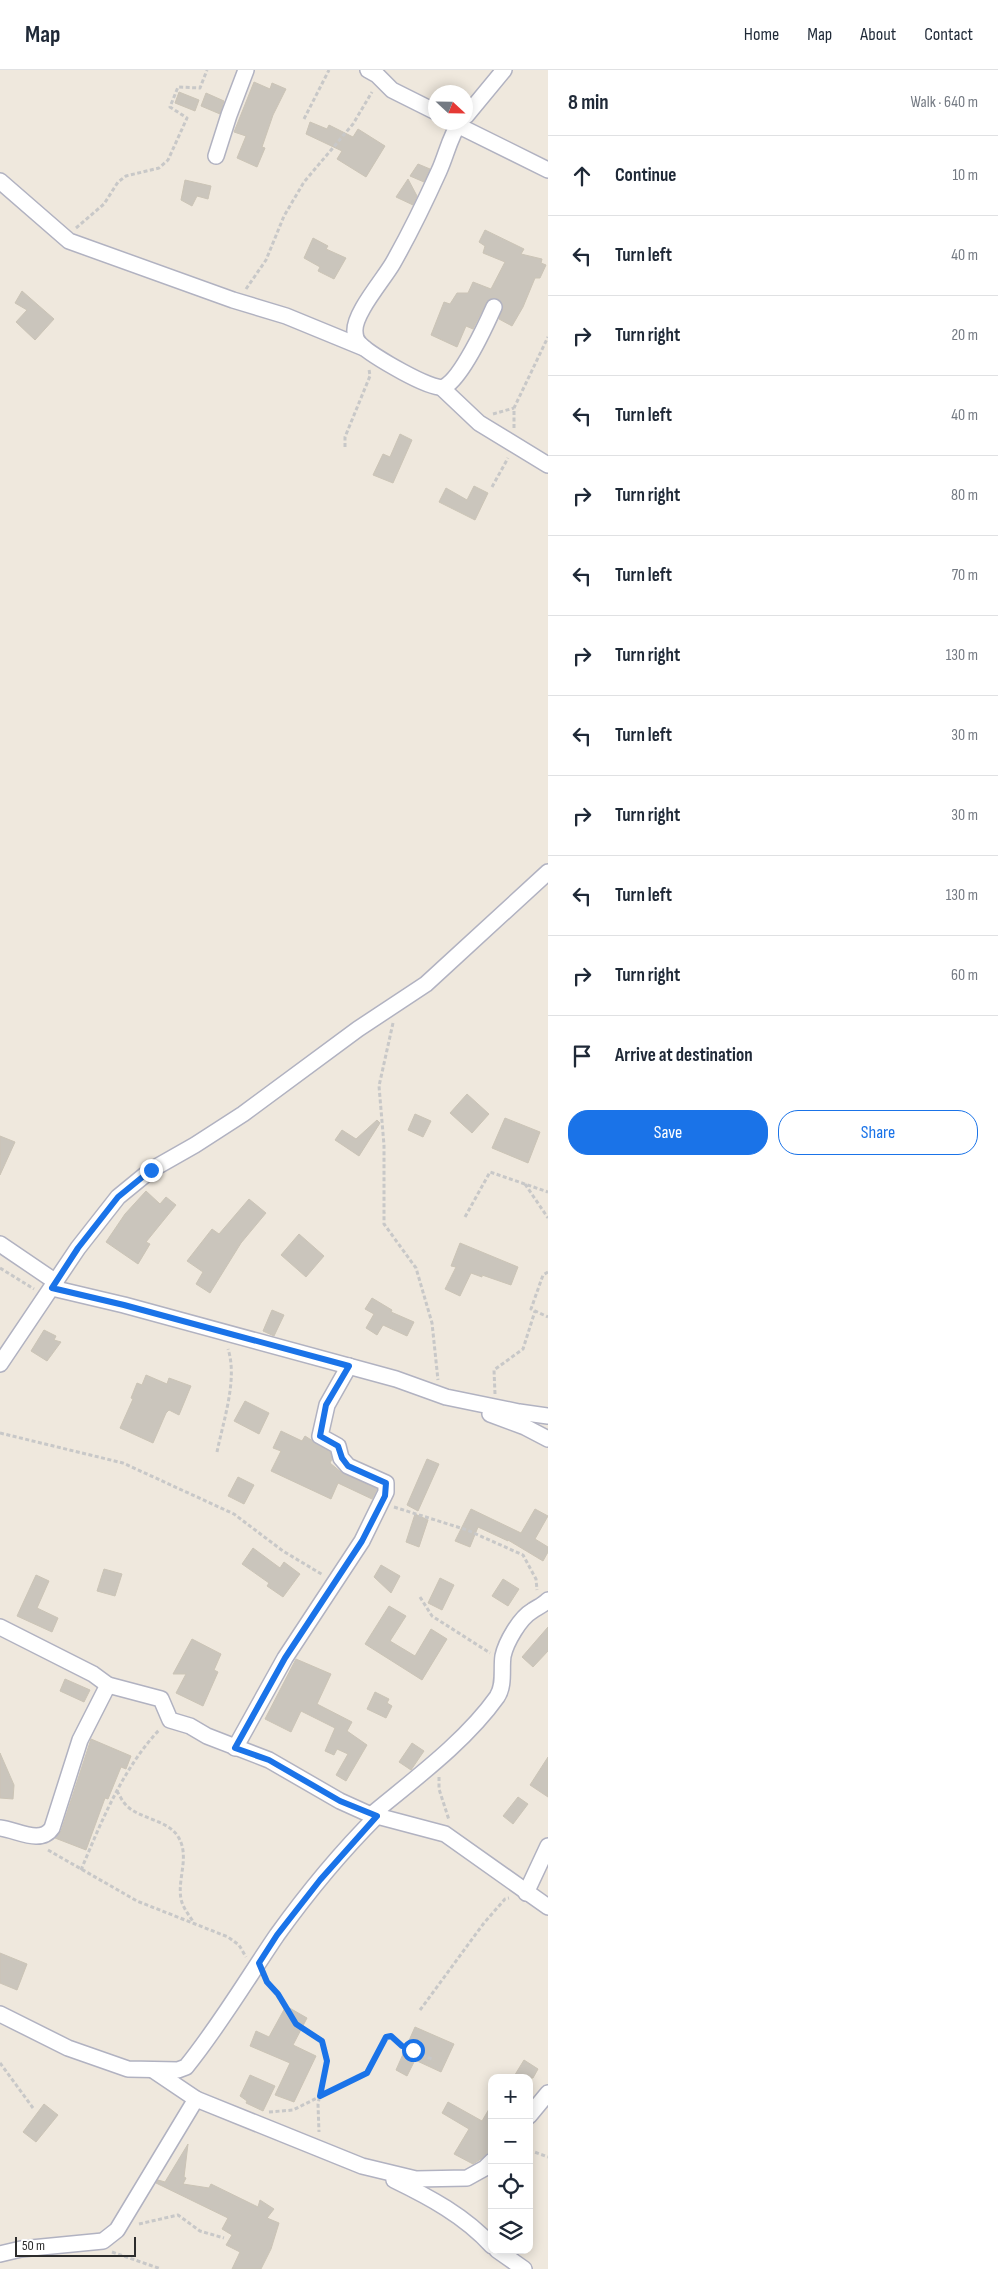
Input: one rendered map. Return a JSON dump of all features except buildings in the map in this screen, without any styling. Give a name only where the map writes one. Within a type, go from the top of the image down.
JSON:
[{"type":"street","points":[[216,156],[228,115],[246,70]]},
{"type":"street","points":[[473,106],[504,70]]},
{"type":"street","points":[[374,74],[392,90],[428,108]]},
{"type":"street","points":[[365,349],[356,340],[355,325],[413,226],[455,130]]},
{"type":"street","points":[[473,130],[548,170]]},
{"type":"street","points":[[0,180],[69,241],[237,302],[286,316],[365,349],[433,387],[446,387],[456,376],[474,348],[494,307]]},
{"type":"street","points":[[442,388],[479,423],[548,465]]},
{"type":"street","points":[[0,1364],[78,1248],[118,1197],[151,1170],[195,1145],[243,1114],[358,1029],[426,984],[548,872]]},
{"type":"street","points":[[0,1244],[51,1289],[222,1332],[396,1379],[525,1427],[548,1438]]},
{"type":"street","points":[[235,1748],[285,1658],[358,1547],[386,1492],[386,1483],[348,1466],[342,1458],[338,1446],[320,1436],[326,1405],[349,1366]]},
{"type":"street","points":[[443,1396],[548,1416]]},
{"type":"street","points":[[0,2014],[68,2048],[128,2069],[178,2070],[186,2066],[277,1935],[320,1880],[374,1816],[440,1757],[477,1720],[497,1696],[500,1691],[504,1653],[512,1636],[528,1614],[543,1604]]},
{"type":"street","points":[[0,1627],[93,1674],[108,1685],[161,1699],[170,1720],[190,1726],[235,1748],[269,1760],[340,1801],[374,1816],[446,1834],[526,1893],[548,1906]]},
{"type":"street","points":[[0,1828],[37,1837],[44,1836],[52,1828],[80,1740],[108,1685]]},
{"type":"street","points":[[526,1893],[548,1846]]},
{"type":"street","points":[[153,2070],[196,2099],[374,2169],[416,2179],[467,2178],[488,2164]]},
{"type":"street","points":[[533,2111],[548,2093]]},
{"type":"street","points":[[0,2254],[21,2249],[103,2241],[113,2234],[196,2099]]},
{"type":"street","points":[[374,2169],[432,2199],[482,2235],[488,2242]]},
{"type":"street","points":[[503,2254],[524,2269]]},
{"type":"path","points":[[69,241],[76,227],[104,204],[118,182],[126,176],[159,168],[168,160],[187,118],[170,107],[178,87],[200,88],[207,70]]},
{"type":"path","points":[[304,119],[330,70]]},
{"type":"path","points":[[237,302],[266,260],[284,216],[304,182],[353,124],[374,74]]},
{"type":"path","points":[[492,486],[506,460],[518,446],[514,427],[514,408],[548,337]]},
{"type":"path","points":[[344,447],[345,437],[370,376],[365,349]]},
{"type":"path","points":[[396,1004],[380,1086],[384,1145],[384,1224],[416,1268],[432,1323],[443,1396]]},
{"type":"path","points":[[465,1217],[490,1172],[548,1192]]},
{"type":"path","points":[[524,1183],[548,1218]]},
{"type":"path","points":[[0,1268],[51,1289]]},
{"type":"path","points":[[548,1272],[543,1274],[531,1309],[548,1317]]},
{"type":"path","points":[[495,1407],[494,1370],[523,1349],[535,1311]]},
{"type":"path","points":[[217,1452],[227,1407],[231,1372],[231,1358],[222,1332]]},
{"type":"path","points":[[0,1433],[123,1463],[234,1514],[283,1551],[334,1581]]},
{"type":"path","points":[[381,1503],[467,1530],[523,1555],[536,1579],[543,1604]]},
{"type":"path","points":[[420,1597],[432,1616],[493,1655],[502,1666]]},
{"type":"path","points":[[81,1870],[117,1791],[143,1748],[170,1720]]},
{"type":"path","points":[[440,1757],[439,1789],[450,1822]]},
{"type":"path","points":[[117,1791],[127,1806],[172,1829],[178,1837],[184,1860],[180,1884],[181,1900],[185,1910],[196,1925]]},
{"type":"path","points":[[28,1835],[81,1870],[137,1901],[228,1937],[239,1944],[278,1994],[296,2024],[322,2041],[327,2061],[317,2122],[322,2150]]},
{"type":"path","points":[[420,2010],[484,1922],[505,1899],[526,1893]]},
{"type":"path","points":[[268,2112],[293,2110],[367,2073],[386,2037],[391,2036],[402,2046],[434,2060]]},
{"type":"path","points":[[0,2063],[32,2108]]},
{"type":"path","points":[[533,2151],[548,2157]]},
{"type":"path","points":[[113,2234],[135,2225],[178,2216],[200,2231],[224,2238]]},
{"type":"path","points":[[111,2252],[162,2269]]},
{"type":"route","points":[[151,1170],[118,1197],[78,1248],[52,1288],[124,1305],[349,1366],[326,1405],[320,1436],[338,1446],[342,1458],[348,1466],[386,1483],[385,1496],[362,1541],[285,1658],[235,1748],[269,1760],[340,1801],[377,1816],[320,1880],[277,1935],[259,1963],[267,1982],[278,1994],[287,2012],[296,2024],[322,2041],[327,2061],[320,2096],[341,2084],[367,2073],[384,2039],[388,2036],[394,2038],[402,2046],[413,2050]]}]
